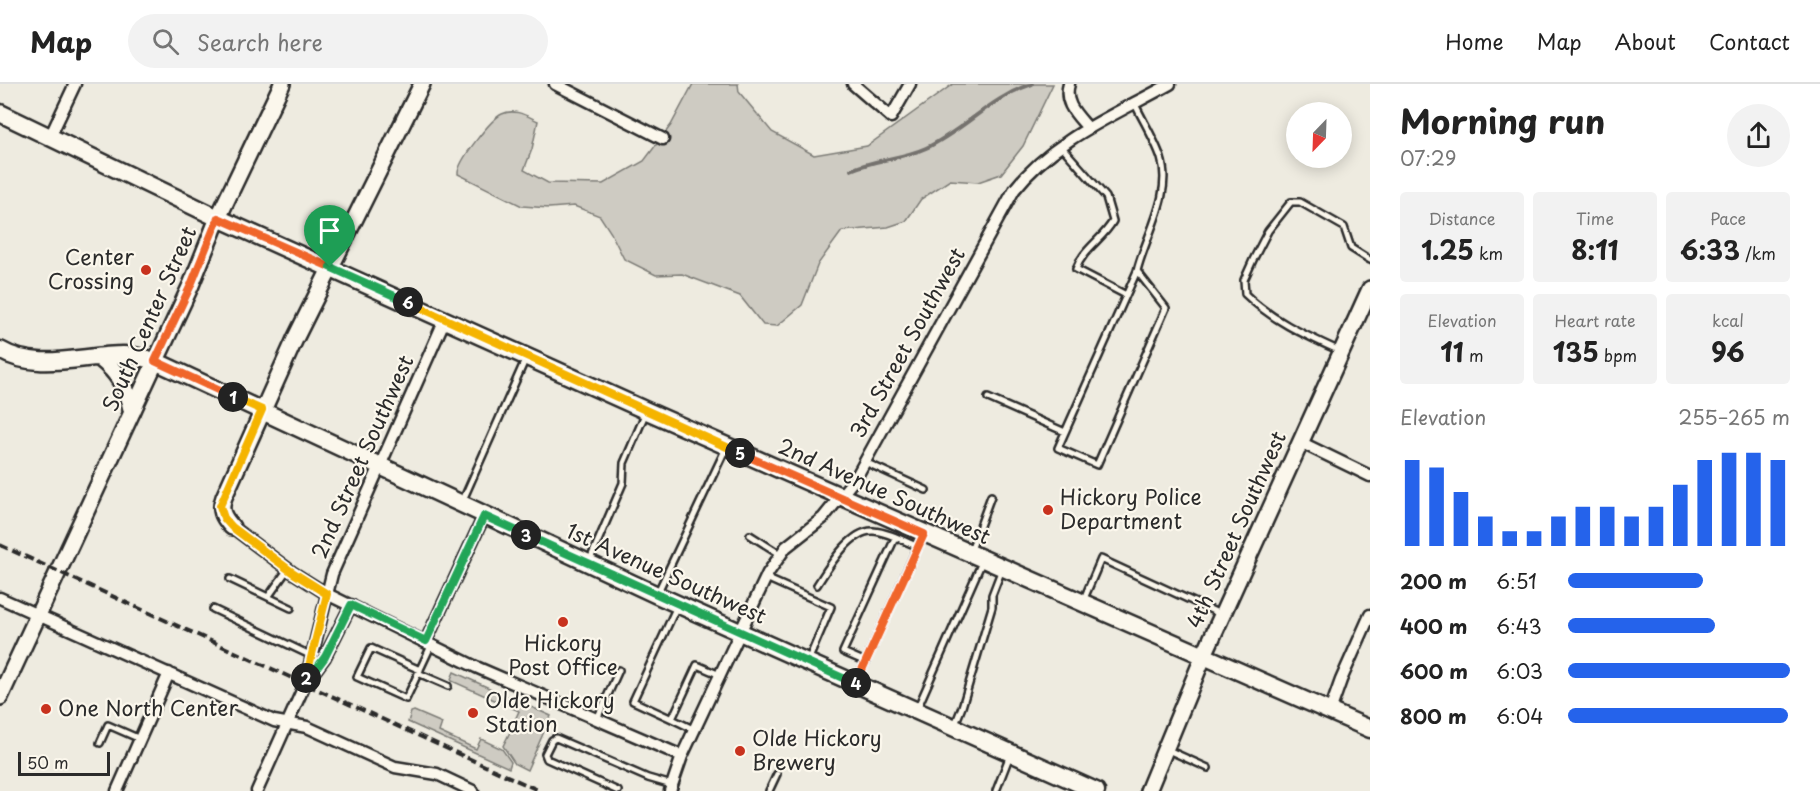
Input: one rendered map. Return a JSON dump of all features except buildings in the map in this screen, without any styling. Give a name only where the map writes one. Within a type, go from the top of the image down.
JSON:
[{"type":"main road","name":"2nd Avenue Southwest","points":[[0,113],[218,218],[841,498],[921,540],[976,557],[1370,729]]},
{"type":"main road","name":"1st Avenue Southwest","points":[[0,351],[10,356],[39,362],[123,356],[138,356],[155,361],[484,516],[1096,791]]},
{"type":"main road","points":[[100,358],[113,368],[121,379],[129,394],[132,411]]},
{"type":"street","points":[[50,137],[75,84]]},
{"type":"street","name":"South Center Street","points":[[0,698],[191,285],[218,218],[282,84]]},
{"type":"street","points":[[555,84],[663,139]]},
{"type":"street","points":[[853,84],[891,117],[910,84]]},
{"type":"street","points":[[1070,84],[1067,97],[1088,128]]},
{"type":"street","name":"3rd Street Southwest","points":[[671,788],[682,756],[765,578],[780,554],[795,539],[823,518],[841,498],[865,462],[1014,190],[1035,166],[1061,146],[1088,128],[1170,84]]},
{"type":"street","points":[[417,86],[262,410],[220,506],[224,518],[232,527],[288,569],[327,594],[476,667],[682,756]]},
{"type":"street","name":"4th Street Southwest","points":[[1148,791],[1222,614],[1370,289]]},
{"type":"street","name":"2nd Street Southwest","points":[[257,791],[305,684],[332,574],[446,319]]},
{"type":"street","points":[[1300,442],[1370,476]]},
{"type":"street","points":[[428,643],[484,516]]},
{"type":"street","points":[[0,598],[274,721],[307,727],[396,767],[436,774],[473,791]]},
{"type":"street","name":"2nd Street Southwest","points":[[305,684],[325,657],[351,605]]},
{"type":"street","points":[[1330,711],[1370,615]]},
{"type":"street","points":[[117,791],[169,673]]},
{"type":"lane","points":[[1135,104],[1162,160],[1163,190],[1154,225],[1137,271],[1058,448],[1097,465],[1166,308],[1137,271]]},
{"type":"lane","points":[[1061,146],[1106,197],[1113,221],[1084,254],[1076,269],[1126,295]]},
{"type":"lane","points":[[1341,352],[1279,322],[1261,309],[1245,294],[1244,280],[1268,231],[1291,202],[1300,202],[1344,227],[1351,248],[1370,260]]},
{"type":"lane","points":[[461,504],[526,356]]},
{"type":"lane","points":[[988,398],[1065,432]]},
{"type":"lane","points":[[588,563],[622,483],[624,463],[647,411]]},
{"type":"lane","points":[[657,595],[727,447]]},
{"type":"lane","points":[[865,462],[926,490]]},
{"type":"lane","points":[[916,711],[976,557],[991,496]]},
{"type":"lane","points":[[818,585],[844,547],[861,533],[873,531],[896,538],[921,540],[856,684]]},
{"type":"lane","points":[[750,536],[780,554]]},
{"type":"lane","points":[[866,662],[843,652],[896,538]]},
{"type":"lane","points":[[1082,603],[1101,559],[1222,614]]},
{"type":"lane","points":[[954,728],[992,607],[992,595],[1002,568]]},
{"type":"lane","points":[[268,597],[288,569]]},
{"type":"lane","points":[[765,578],[831,608],[807,662]]},
{"type":"lane","points":[[230,579],[291,608]]},
{"type":"lane","points":[[678,604],[633,701],[695,730]]},
{"type":"lane","points":[[213,609],[312,656]]},
{"type":"lane","points":[[428,643],[419,671],[406,699],[357,677],[370,648],[419,671],[447,686]]},
{"type":"lane","points":[[672,719],[697,664],[721,675]]},
{"type":"lane","points":[[596,720],[619,670]]},
{"type":"lane","points":[[100,743],[108,725],[140,739]]},
{"type":"lane","points":[[618,791],[547,759],[545,754],[552,740],[556,738],[671,788]]},
{"type":"lane","points":[[1166,749],[1208,768]]},
{"type":"lane","points":[[996,791],[1010,754]]},
{"type":"lane","points":[[769,791],[777,774]]},
{"type":"shaded area","points":[[693,84],[738,84],[739,92],[772,132],[814,155],[867,146],[953,84],[1053,84],[1023,146],[1001,174],[978,182],[950,180],[921,199],[906,221],[888,227],[842,231],[818,264],[802,305],[777,326],[763,325],[740,296],[682,274],[656,275],[624,259],[600,216],[574,206],[549,208],[522,206],[458,174],[463,160],[483,132],[502,114],[512,112],[521,113],[538,121],[532,149],[524,170],[548,183],[603,184],[644,161],[671,125]]},
{"type":"shaded area","points":[[454,672],[551,716],[527,770],[515,764],[503,746],[510,732],[515,733],[518,726],[513,724],[519,711],[452,681]]},
{"type":"shaded area","points":[[414,711],[442,723],[439,732],[476,749],[481,739],[502,749],[511,762],[509,768],[408,722],[411,712]]},
{"type":"waterway","points":[[851,170],[926,148],[940,141],[1003,97],[1032,84]]},
{"type":"railway","points":[[0,545],[540,791]]},
{"type":"place","name":"Center Crossing","points":[[146,270]]},
{"type":"place","name":"Hickory Police Department","points":[[1048,510]]},
{"type":"place","name":"Hickory Post Office","points":[[563,622]]},
{"type":"place","name":"One North Center","points":[[46,709]]},
{"type":"place","name":"Olde Hickory Station","points":[[473,713]]},
{"type":"place","name":"Olde Hickory Brewery","points":[[740,751]]},
{"type":"route","points":[[218,218],[330,267],[924,534],[856,684],[484,516],[426,641],[351,605],[325,657],[305,684],[327,594],[292,572],[232,527],[224,518],[220,506],[262,410],[155,361],[191,285],[218,218]]}]
